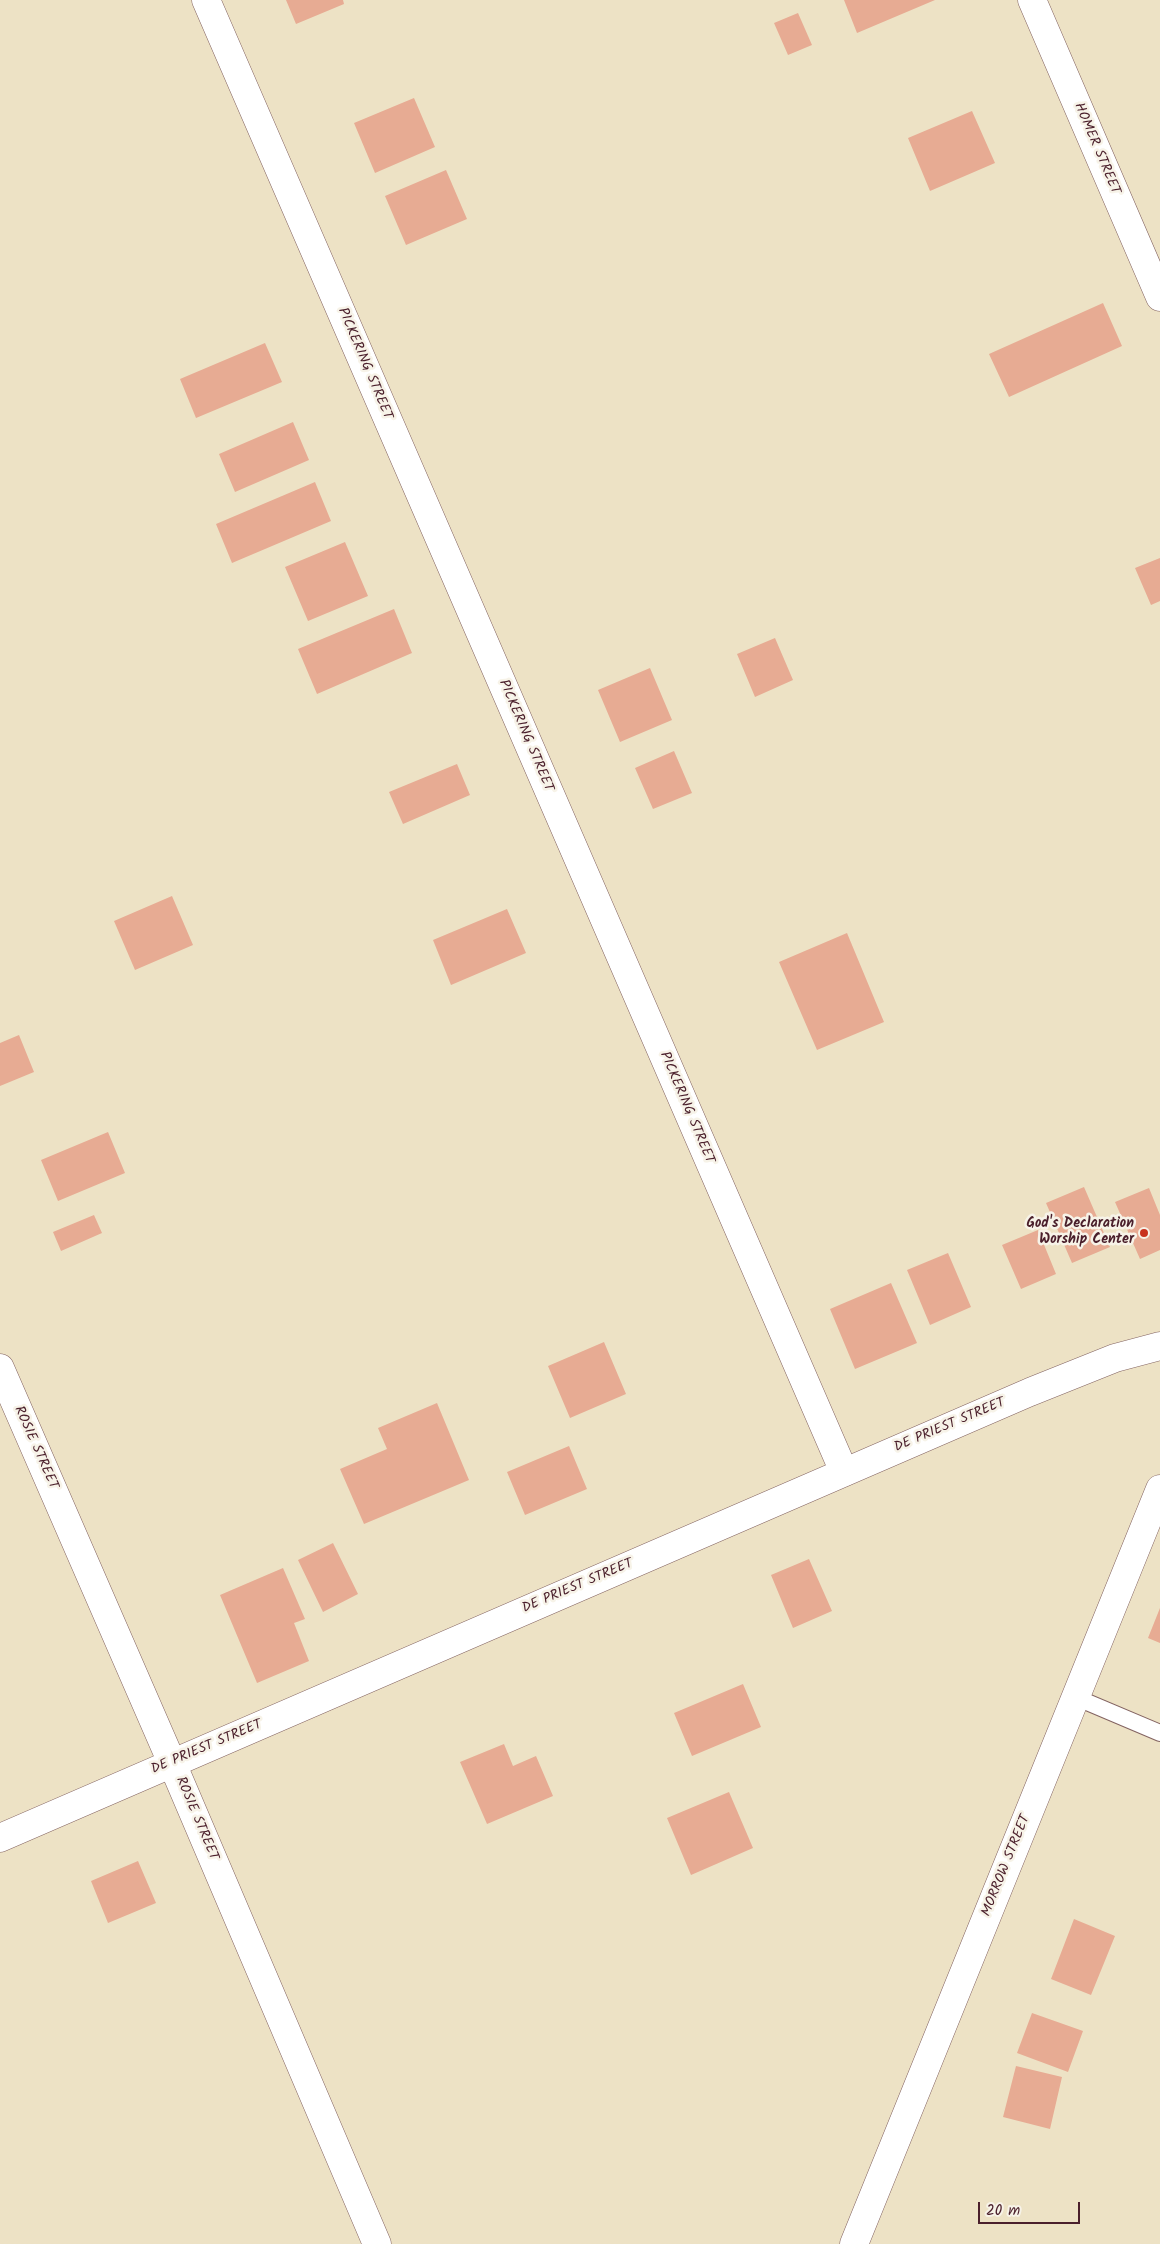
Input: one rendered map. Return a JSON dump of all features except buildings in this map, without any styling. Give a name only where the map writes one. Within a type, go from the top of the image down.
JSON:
[{"type":"street","name":"PICKERING STREET","points":[[206,0],[844,1472]]},
{"type":"street","name":"HOMER STREET","points":[[1032,0],[1160,297]]},
{"type":"street","name":"DE PRIEST STREET","points":[[0,1838],[844,1472],[1106,1361],[1160,1346]]},
{"type":"street","name":"ROSIE STREET","points":[[0,1368],[172,1763],[377,2244]]},
{"type":"street","name":"MORROW STREET","points":[[854,2244],[1160,1488]]},
{"type":"lane","points":[[1076,1697],[1160,1733]]},
{"type":"place","name":"God's Declaration Worship Center","points":[[1144,1233]]}]
